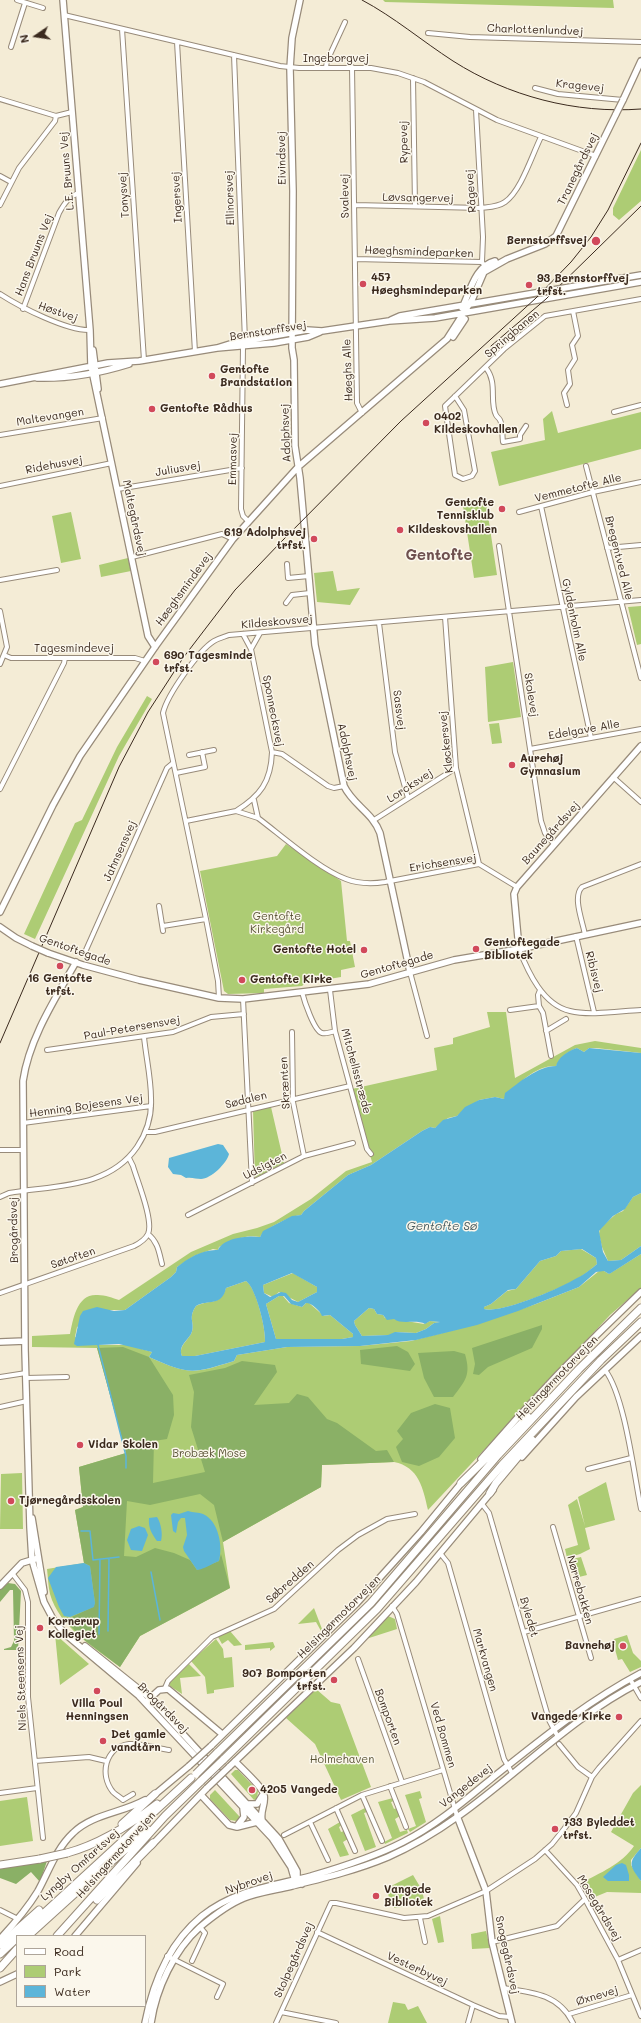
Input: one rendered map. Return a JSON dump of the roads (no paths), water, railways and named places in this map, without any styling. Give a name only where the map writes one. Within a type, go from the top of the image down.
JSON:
[{"type":"highway","points":[[639,1310],[641,1302]]},
{"type":"highway","name":"Helsingørmotorvejen","points":[[0,1865],[40,1859],[66,1853],[92,1844],[139,1818],[193,1776],[371,1602],[498,1455],[639,1310]]},
{"type":"highway","name":"Helsingørmotorvejen","points":[[60,1934],[165,1816],[376,1608],[502,1465],[641,1322]]},
{"type":"highway","points":[[461,1483],[575,1368],[580,1369]]},
{"type":"highway","points":[[490,1493],[512,1463],[553,1416],[555,1409]]},
{"type":"highway","name":"Lyngby Omfartsvej","points":[[20,1935],[193,1776]]},
{"type":"highway","points":[[92,1844],[120,1825],[155,1794]]},
{"type":"highway","name":"Lyngby Omfartsvej","points":[[29,1935],[116,1856],[165,1816]]},
{"type":"highway","points":[[0,1945],[120,1840],[125,1840]]},
{"type":"highway","points":[[60,1934],[71,1927],[153,1842]]},
{"type":"highway","name":"Lyngby Omfartsvej","points":[[0,1954],[16,1939]]},
{"type":"highway","points":[[0,1963],[16,1949]]},
{"type":"highway","points":[[0,1968],[16,1949]]},
{"type":"street","points":[[17,0],[43,8]]},
{"type":"street","name":"L.E. Bruuns Vej","points":[[63,0],[94,372]]},
{"type":"street","name":"Eivindsvej","points":[[294,339],[290,68],[292,38],[300,0]]},
{"type":"street","points":[[11,47],[24,2]]},
{"type":"street","name":"Ingeborgvej","points":[[64,15],[290,68],[352,67],[383,70],[413,78],[476,110],[541,137],[596,156]]},
{"type":"street","points":[[326,67],[327,61],[344,22]]},
{"type":"street","name":"Tonysvej","points":[[122,29],[141,360]]},
{"type":"street","name":"Charlottenlundvej","points":[[428,33],[470,37],[641,42]]},
{"type":"street","name":"Ingersvej","points":[[177,42],[194,352]]},
{"type":"street","name":"Ellinorsvej","points":[[234,55],[244,344]]},
{"type":"street","name":"Tranegårdsvej","points":[[484,266],[507,259],[545,244],[559,232],[641,61]]},
{"type":"street","name":"Svalevej","points":[[352,67],[356,326]]},
{"type":"street","name":"Rypevej","points":[[413,78],[415,206]]},
{"type":"street","name":"Kragevej","points":[[535,88],[558,94],[623,100]]},
{"type":"street","points":[[0,99],[56,116],[72,112]]},
{"type":"street","name":"Rågevej","points":[[476,110],[484,266]]},
{"type":"street","points":[[0,205],[11,182],[26,157],[55,121],[56,116]]},
{"type":"street","name":"Løvsangervej","points":[[354,205],[481,208],[497,206],[511,197],[517,189],[541,137]]},
{"type":"street","points":[[0,176],[11,182]]},
{"type":"street","name":"Hans Bruuns Vej","points":[[23,309],[59,213],[68,199],[73,194],[79,193]]},
{"type":"street","name":"Høeghsmindeparken","points":[[355,258],[484,266]]},
{"type":"street","points":[[462,313],[480,278],[484,266]]},
{"type":"street","name":"Bernstorffsvej","points":[[389,321],[400,316],[641,275]]},
{"type":"street","name":"Bernstorffsvej","points":[[244,344],[294,332],[322,331],[389,321],[416,320],[471,312],[641,282]]},
{"type":"street","name":"Høstvej","points":[[0,294],[23,309],[76,328],[90,330]]},
{"type":"street","name":"Springbanen","points":[[455,396],[462,404],[466,416],[475,471],[472,476],[462,479],[455,475],[444,410],[445,406],[455,396],[486,368],[504,349],[540,320],[551,314],[641,299]]},
{"type":"street","points":[[567,405],[564,393],[570,384],[568,370],[575,359],[572,345],[578,336],[573,311]]},
{"type":"street","points":[[444,342],[452,338],[471,312]]},
{"type":"street","name":"Høeghsmindevej","points":[[0,912],[53,805],[77,761],[145,661],[233,539],[298,467],[444,342],[453,331],[462,313]]},
{"type":"street","name":"Høeghs Alle","points":[[356,326],[358,403],[362,413]]},
{"type":"street","name":"Bernstorffsvej","points":[[35,378],[46,374],[93,366],[244,344],[308,337],[322,331]]},
{"type":"street","name":"Adolphsvej","points":[[294,339],[296,446],[313,628],[318,665],[344,786],[350,798],[374,820],[380,833],[410,972]]},
{"type":"street","name":"Emmasvej","points":[[244,344],[241,509],[243,516],[248,521]]},
{"type":"street","name":"Bernstorffsvej","points":[[0,384],[35,378],[47,378],[94,372],[141,360]]},
{"type":"street","name":"Springbanen","points":[[486,368],[490,372],[495,396],[493,401],[495,411],[500,420],[503,442],[520,439],[520,435],[526,426]]},
{"type":"street","name":"Maltegårdsvej","points":[[94,372],[148,636],[155,647]]},
{"type":"street","points":[[614,412],[641,405]]},
{"type":"street","name":"Maltevangen","points":[[0,435],[103,418]]},
{"type":"street","name":"Ridehusvej","points":[[0,486],[112,463]]},
{"type":"street","name":"Bregentved Alle","points":[[586,466],[641,678]]},
{"type":"street","name":"Juliusvej","points":[[118,489],[242,468]]},
{"type":"street","name":"Vemmetofte Alle","points":[[518,512],[592,492],[641,482]]},
{"type":"street","name":"Gyldenholm Alle","points":[[541,506],[591,738]]},
{"type":"street","points":[[132,557],[222,534],[233,539]]},
{"type":"street","points":[[607,548],[641,545]]},
{"type":"street","name":"Skolevej","points":[[499,546],[541,825],[549,840],[554,844]]},
{"type":"street","points":[[287,564],[288,578],[309,576]]},
{"type":"street","points":[[0,580],[57,570]]},
{"type":"street","points":[[286,603],[292,595],[310,593]]},
{"type":"street","name":"Kildeskovsvej","points":[[219,998],[218,981],[206,919],[164,717],[164,709],[169,698],[206,648],[220,638],[243,634],[562,608],[641,600]]},
{"type":"street","points":[[0,611],[7,640],[7,647],[0,664]]},
{"type":"street","name":"Kløckersvej","points":[[446,617],[456,768],[479,864]]},
{"type":"street","name":"Sassvej","points":[[379,623],[395,752],[408,798]]},
{"type":"street","points":[[251,649],[260,633]]},
{"type":"street","name":"Sponnecksvej","points":[[236,811],[254,800],[265,784],[269,774],[272,752],[251,649],[243,634]]},
{"type":"street","name":"Tagesmindevej","points":[[4,655],[12,658],[135,658],[145,661]]},
{"type":"street","points":[[0,788],[64,663],[65,658]]},
{"type":"street","name":"Edelgave Alle","points":[[530,749],[641,729]]},
{"type":"street","name":"Baunegårdsvej","points":[[517,887],[641,746]]},
{"type":"street","points":[[189,755],[214,750]]},
{"type":"street","points":[[176,773],[205,767],[202,752]]},
{"type":"street","points":[[272,752],[288,757],[328,786],[334,788],[344,786]]},
{"type":"street","name":"Jahnsensvej","points":[[86,950],[168,768],[173,763]]},
{"type":"street","name":"Lorcksvej","points":[[374,820],[456,768]]},
{"type":"street","points":[[613,777],[641,802]]},
{"type":"street","points":[[254,800],[258,818]]},
{"type":"street","points":[[186,821],[236,811]]},
{"type":"street","name":"Erichsensvej","points":[[236,811],[258,818],[322,865],[345,879],[373,884],[479,864],[517,887]]},
{"type":"street","points":[[586,934],[578,899],[579,890],[582,887],[641,864]]},
{"type":"street","points":[[517,887],[514,894],[519,949],[526,967],[540,990],[555,1004],[569,1011],[594,1012],[641,1010]]},
{"type":"street","points":[[159,906],[163,931]]},
{"type":"street","points":[[163,926],[206,919]]},
{"type":"street","name":"Gentoftegade","points":[[0,927],[32,946],[76,962],[139,980],[219,998],[243,999],[330,990],[369,984],[454,960],[519,949],[641,922]]},
{"type":"street","points":[[0,935],[7,932]]},
{"type":"street","name":"Ribisvej","points":[[576,936],[594,1012]]},
{"type":"street","name":"Brogårdsvej","points":[[76,962],[47,1013],[26,1064],[23,1081],[25,1341],[30,1510],[35,1559],[44,1602],[58,1626],[65,1634],[145,1703],[244,1806],[279,1839],[297,1871]]},
{"type":"street","points":[[410,972],[427,1036]]},
{"type":"street","name":"Mitchellsstræde","points":[[330,990],[335,1031],[367,1148],[371,1154]]},
{"type":"street","points":[[540,990],[538,995],[539,1006],[551,1056]]},
{"type":"street","points":[[302,992],[308,1011],[319,1031],[323,1033],[335,1031]]},
{"type":"street","points":[[243,999],[252,1183]]},
{"type":"street","points":[[510,1010],[539,1006]]},
{"type":"street","name":"Paul-Petersensvej","points":[[47,1050],[144,1037],[181,1030],[218,1016],[244,1014]]},
{"type":"street","points":[[546,1031],[566,1019]]},
{"type":"street","name":"Skrænten","points":[[292,1032],[293,1098],[304,1156]]},
{"type":"street","points":[[0,1197],[24,1191],[93,1180],[117,1168],[129,1158],[146,1132],[152,1098],[144,1037]]},
{"type":"street","name":"Sødalen","points":[[146,1132],[155,1132],[293,1098],[350,1086]]},
{"type":"street","name":"Henning Bojesens Vej","points":[[23,1123],[151,1106]]},
{"type":"street","name":"Udsigten","points":[[188,1215],[304,1156],[353,1143]]},
{"type":"street","points":[[0,1150],[23,1150]]},
{"type":"street","points":[[129,1158],[133,1166],[148,1218],[150,1229],[148,1234],[157,1244],[162,1264]]},
{"type":"street","name":"Søtoften","points":[[0,1293],[134,1246],[143,1241],[148,1234]]},
{"type":"street","points":[[0,1939],[18,1919],[39,1889],[58,1850],[72,1833],[93,1820],[128,1809],[155,1794],[211,1746],[356,1604],[421,1532],[461,1483],[544,1389],[641,1292]]},
{"type":"street","points":[[76,1935],[153,1842],[207,1788],[354,1648],[440,1553],[490,1493],[576,1398],[641,1336]]},
{"type":"street","points":[[0,1342],[25,1341]]},
{"type":"street","points":[[606,1370],[613,1382],[621,1410],[641,1509]]},
{"type":"street","points":[[0,1377],[67,1377]]},
{"type":"street","points":[[0,1407],[27,1401]]},
{"type":"street","points":[[588,1469],[631,1458]]},
{"type":"street","name":"Byledet","points":[[482,1504],[489,1513],[553,1730],[558,1737]]},
{"type":"street","name":"Søbredden","points":[[165,1688],[168,1680],[212,1637],[274,1609],[338,1550],[358,1535],[387,1518],[415,1514]]},
{"type":"street","name":"Nørrebakken","points":[[553,1527],[591,1658]]},
{"type":"street","name":"Markvangen","points":[[440,1553],[448,1563],[507,1766],[512,1773]]},
{"type":"street","points":[[0,1586],[22,1563],[35,1559]]},
{"type":"street","name":"Brogårdsvej","points":[[35,1559],[44,1592],[51,1609],[61,1624],[73,1637],[150,1698],[244,1806]]},
{"type":"street","name":"Niels Steensens Vej","points":[[12,1573],[25,1590],[28,1602],[27,1671],[37,1788],[43,1838]]},
{"type":"street","points":[[524,1632],[641,1599]]},
{"type":"street","name":"Ved Bommen","points":[[392,1606],[399,1621],[454,1808],[486,1891]]},
{"type":"street","name":"Bomporten","points":[[358,1659],[402,1782]]},
{"type":"street","name":"Vangedevej","points":[[287,1881],[296,1880],[337,1868],[403,1842],[430,1827],[553,1730],[597,1699],[641,1673]]},
{"type":"street","points":[[630,1679],[641,1698]]},
{"type":"street","name":"Vangedevej","points":[[302,1884],[329,1877],[388,1856],[434,1833],[458,1816],[590,1712],[641,1682]]},
{"type":"street","points":[[145,1703],[159,1690],[165,1688],[222,1734]]},
{"type":"street","points":[[425,1942],[420,1918],[486,1891],[535,1859],[545,1850],[570,1822],[592,1777],[641,1721]]},
{"type":"street","points":[[133,1794],[123,1800],[113,1792],[106,1777],[106,1761],[114,1751],[128,1744],[169,1750]]},
{"type":"street","points":[[558,1744],[578,1767],[592,1777]]},
{"type":"street","points":[[35,1761],[90,1757],[106,1761]]},
{"type":"street","points":[[201,1795],[229,1824],[237,1827],[260,1821],[260,1813],[264,1799],[263,1792],[235,1761]]},
{"type":"street","points":[[284,1835],[362,1794],[443,1770]]},
{"type":"street","points":[[390,1786],[406,1827]]},
{"type":"street","points":[[0,1793],[37,1788]]},
{"type":"street","points":[[237,1827],[244,1817],[244,1806],[259,1803],[263,1792]]},
{"type":"street","points":[[362,1794],[382,1841]]},
{"type":"street","points":[[336,1808],[355,1851]]},
{"type":"street","name":"Brogårdsvej","points":[[260,1821],[292,1869],[296,1880]]},
{"type":"street","points":[[310,1822],[328,1860]]},
{"type":"street","name":"Mosegårdsvej","points":[[545,1850],[577,1885],[586,1899],[618,1960],[641,2016]]},
{"type":"street","points":[[284,1856],[289,1873],[287,1881]]},
{"type":"street","points":[[296,1880],[297,1871],[304,1875],[337,1868]]},
{"type":"street","points":[[296,1880],[302,1884]]},
{"type":"street","points":[[272,1890],[296,1880]]},
{"type":"street","name":"Nybrovej","points":[[145,2023],[155,1984],[167,1960],[180,1940],[195,1922],[213,1907],[287,1881]]},
{"type":"street","name":"Nybrovej","points":[[167,1960],[200,1927],[240,1897],[302,1884]]},
{"type":"street","name":"Snogegårdsvej","points":[[486,1891],[492,1942],[511,2020]]},
{"type":"street","points":[[492,1942],[557,1926],[586,1899]]},
{"type":"street","name":"Stolpegårdsvej","points":[[276,2023],[330,1905],[335,1902],[404,1918],[420,1918]]},
{"type":"street","points":[[0,1910],[18,1919]]},
{"type":"street","points":[[192,1961],[205,1933],[195,1922]]},
{"type":"street","name":"Vesterbyvej","points":[[317,1932],[473,2005],[511,2020]]},
{"type":"street","points":[[618,1960],[641,1950]]},
{"type":"street","points":[[151,2023],[167,1960],[223,1984],[217,1997]]},
{"type":"street","points":[[0,1982],[16,1974]]},
{"type":"street","points":[[503,1988],[540,1994],[558,2003],[568,2014],[573,2023]]},
{"type":"street","name":"Øxnevej","points":[[568,2014],[632,1995]]},
{"type":"street","points":[[468,2023],[473,2005]]},
{"type":"street","points":[[281,2012],[336,2023]]},
{"type":"water","name":"Gentofte Sø","points":[[577,1048],[584,1052],[589,1048],[641,1053],[641,1193],[633,1197],[625,1209],[613,1216],[599,1231],[603,1252],[608,1261],[621,1260],[641,1246],[641,1254],[611,1273],[609,1274],[604,1271],[596,1272],[579,1287],[518,1311],[477,1325],[416,1340],[360,1346],[287,1347],[237,1355],[234,1361],[199,1370],[182,1370],[149,1357],[152,1352],[119,1344],[77,1346],[74,1344],[80,1316],[83,1311],[97,1307],[114,1311],[125,1310],[171,1277],[176,1272],[177,1267],[191,1257],[207,1251],[218,1250],[225,1243],[236,1238],[249,1236],[260,1237],[263,1231],[292,1216],[301,1215],[348,1175],[371,1165],[422,1131],[430,1127],[435,1128],[443,1120],[457,1116],[465,1107],[479,1100],[495,1097],[504,1099],[505,1093],[536,1072],[556,1066],[566,1053]],"holes":[[[582,1249],[596,1258],[597,1264],[580,1277],[545,1294],[503,1308],[492,1310],[484,1309],[484,1307],[491,1304],[508,1290],[516,1289],[540,1261],[556,1256],[561,1251]],[[292,1273],[317,1287],[317,1292],[298,1302],[292,1300],[286,1293],[281,1292],[270,1297],[264,1293],[263,1285]],[[246,1281],[250,1285],[260,1309],[265,1342],[195,1356],[182,1356],[182,1346],[191,1334],[193,1327],[193,1310],[196,1306],[218,1300],[224,1294],[226,1288]],[[279,1296],[284,1296],[291,1304],[302,1307],[306,1303],[311,1304],[320,1312],[322,1316],[330,1315],[353,1334],[353,1337],[342,1339],[276,1339],[266,1304]],[[369,1308],[374,1309],[377,1314],[383,1315],[387,1320],[394,1319],[401,1322],[418,1322],[425,1324],[430,1321],[440,1322],[434,1323],[426,1329],[416,1333],[395,1332],[388,1335],[362,1336],[354,1321]]]},
{"type":"water","points":[[218,1144],[223,1145],[229,1154],[228,1158],[214,1173],[205,1178],[186,1178],[181,1175],[173,1174],[168,1167],[169,1158]]},
{"type":"water","points":[[188,1511],[201,1513],[208,1517],[216,1528],[220,1542],[219,1561],[197,1570],[184,1551],[183,1547],[187,1535],[185,1518],[181,1518],[178,1522],[176,1533],[173,1531],[171,1515],[173,1513],[179,1514]]},
{"type":"water","points":[[157,1517],[160,1522],[162,1535],[161,1541],[157,1541],[149,1525],[149,1518]]},
{"type":"water","points":[[139,1526],[145,1528],[148,1535],[142,1551],[131,1550],[127,1540],[131,1529]]},
{"type":"water","points":[[84,1563],[90,1566],[95,1603],[94,1607],[70,1617],[64,1616],[48,1578],[56,1567]]},
{"type":"water","points":[[641,1848],[641,1881],[632,1867],[632,1861]]},
{"type":"water","points":[[622,1863],[626,1865],[629,1881],[608,1881],[603,1877],[616,1865]]},
{"type":"waterway","points":[[98,1345],[126,1456],[126,1468]]},
{"type":"waterway","points":[[81,1531],[90,1531],[93,1560],[119,1557]]},
{"type":"waterway","points":[[99,1634],[100,1559]]},
{"type":"waterway","points":[[108,1631],[109,1559]]},
{"type":"waterway","points":[[151,1572],[160,1620]]},
{"type":"tram line","points":[[362,0],[453,61],[496,84],[519,93],[543,100],[592,109],[641,109]]},
{"type":"tram line","points":[[0,1043],[119,767],[148,712],[183,658],[235,590],[280,543],[401,421],[536,298],[571,262],[591,237],[608,210],[641,143]]},
{"type":"tram line","points":[[491,346],[546,299],[641,206]]},
{"type":"place","name":"Bernstorffsvej","points":[[596,241]]},
{"type":"place","name":"457 Høeghsmindeparken","points":[[363,284]]},
{"type":"place","name":"93 Bernstorffvej trfst.","points":[[529,285]]},
{"type":"place","name":"Gentofte Brandstation","points":[[212,376]]},
{"type":"place","name":"Gentofte Rådhus","points":[[152,409]]},
{"type":"place","name":"0402 Kildeskovhallen","points":[[426,423]]},
{"type":"place","name":"Gentofte Tennisklub","points":[[502,509]]},
{"type":"place","name":"Kildeskovshallen","points":[[400,530]]},
{"type":"place","name":"619 Adolphsvej trfst.","points":[[314,539]]},
{"type":"place","name":"690 Tagesminde trfst.","points":[[156,662]]},
{"type":"place","name":"Aurehøj Gymnasium","points":[[512,765]]},
{"type":"place","name":"Gentoftegade Bibliotek","points":[[476,949]]},
{"type":"place","name":"Gentofte Hotel","points":[[364,950]]},
{"type":"place","name":"16 Gentofte trfst.","points":[[60,966]]},
{"type":"place","name":"Gentofte Kirke","points":[[242,980]]},
{"type":"place","name":"Vidar Skolen","points":[[80,1445]]},
{"type":"place","name":"Tjørnegårdsskolen","points":[[11,1501]]},
{"type":"place","name":"Kornerup Kollegiet","points":[[40,1628]]},
{"type":"place","name":"Bavnehøj","points":[[623,1646]]},
{"type":"place","name":"907 Bomporten trfst.","points":[[334,1680]]},
{"type":"place","name":"Villa Poul Henningsen","points":[[97,1691]]},
{"type":"place","name":"Vangede Kirke","points":[[619,1717]]},
{"type":"place","name":"Det gamle vandtårn","points":[[103,1741]]},
{"type":"place","name":"4205 Vangede","points":[[252,1790]]},
{"type":"place","name":"733 Byleddet trfst.","points":[[555,1829]]},
{"type":"place","name":"Vangede Bibliotek","points":[[376,1896]]},
{"type":"district","name":"Gentofte","points":[[439,555]]},
{"type":"park label","name":"Gentofte Kirkegård","points":[[277,923]]},
{"type":"park label","name":"Brobæk Mose","points":[[209,1454]]},
{"type":"park label","name":"Holmehaven","points":[[342,1760]]}]
